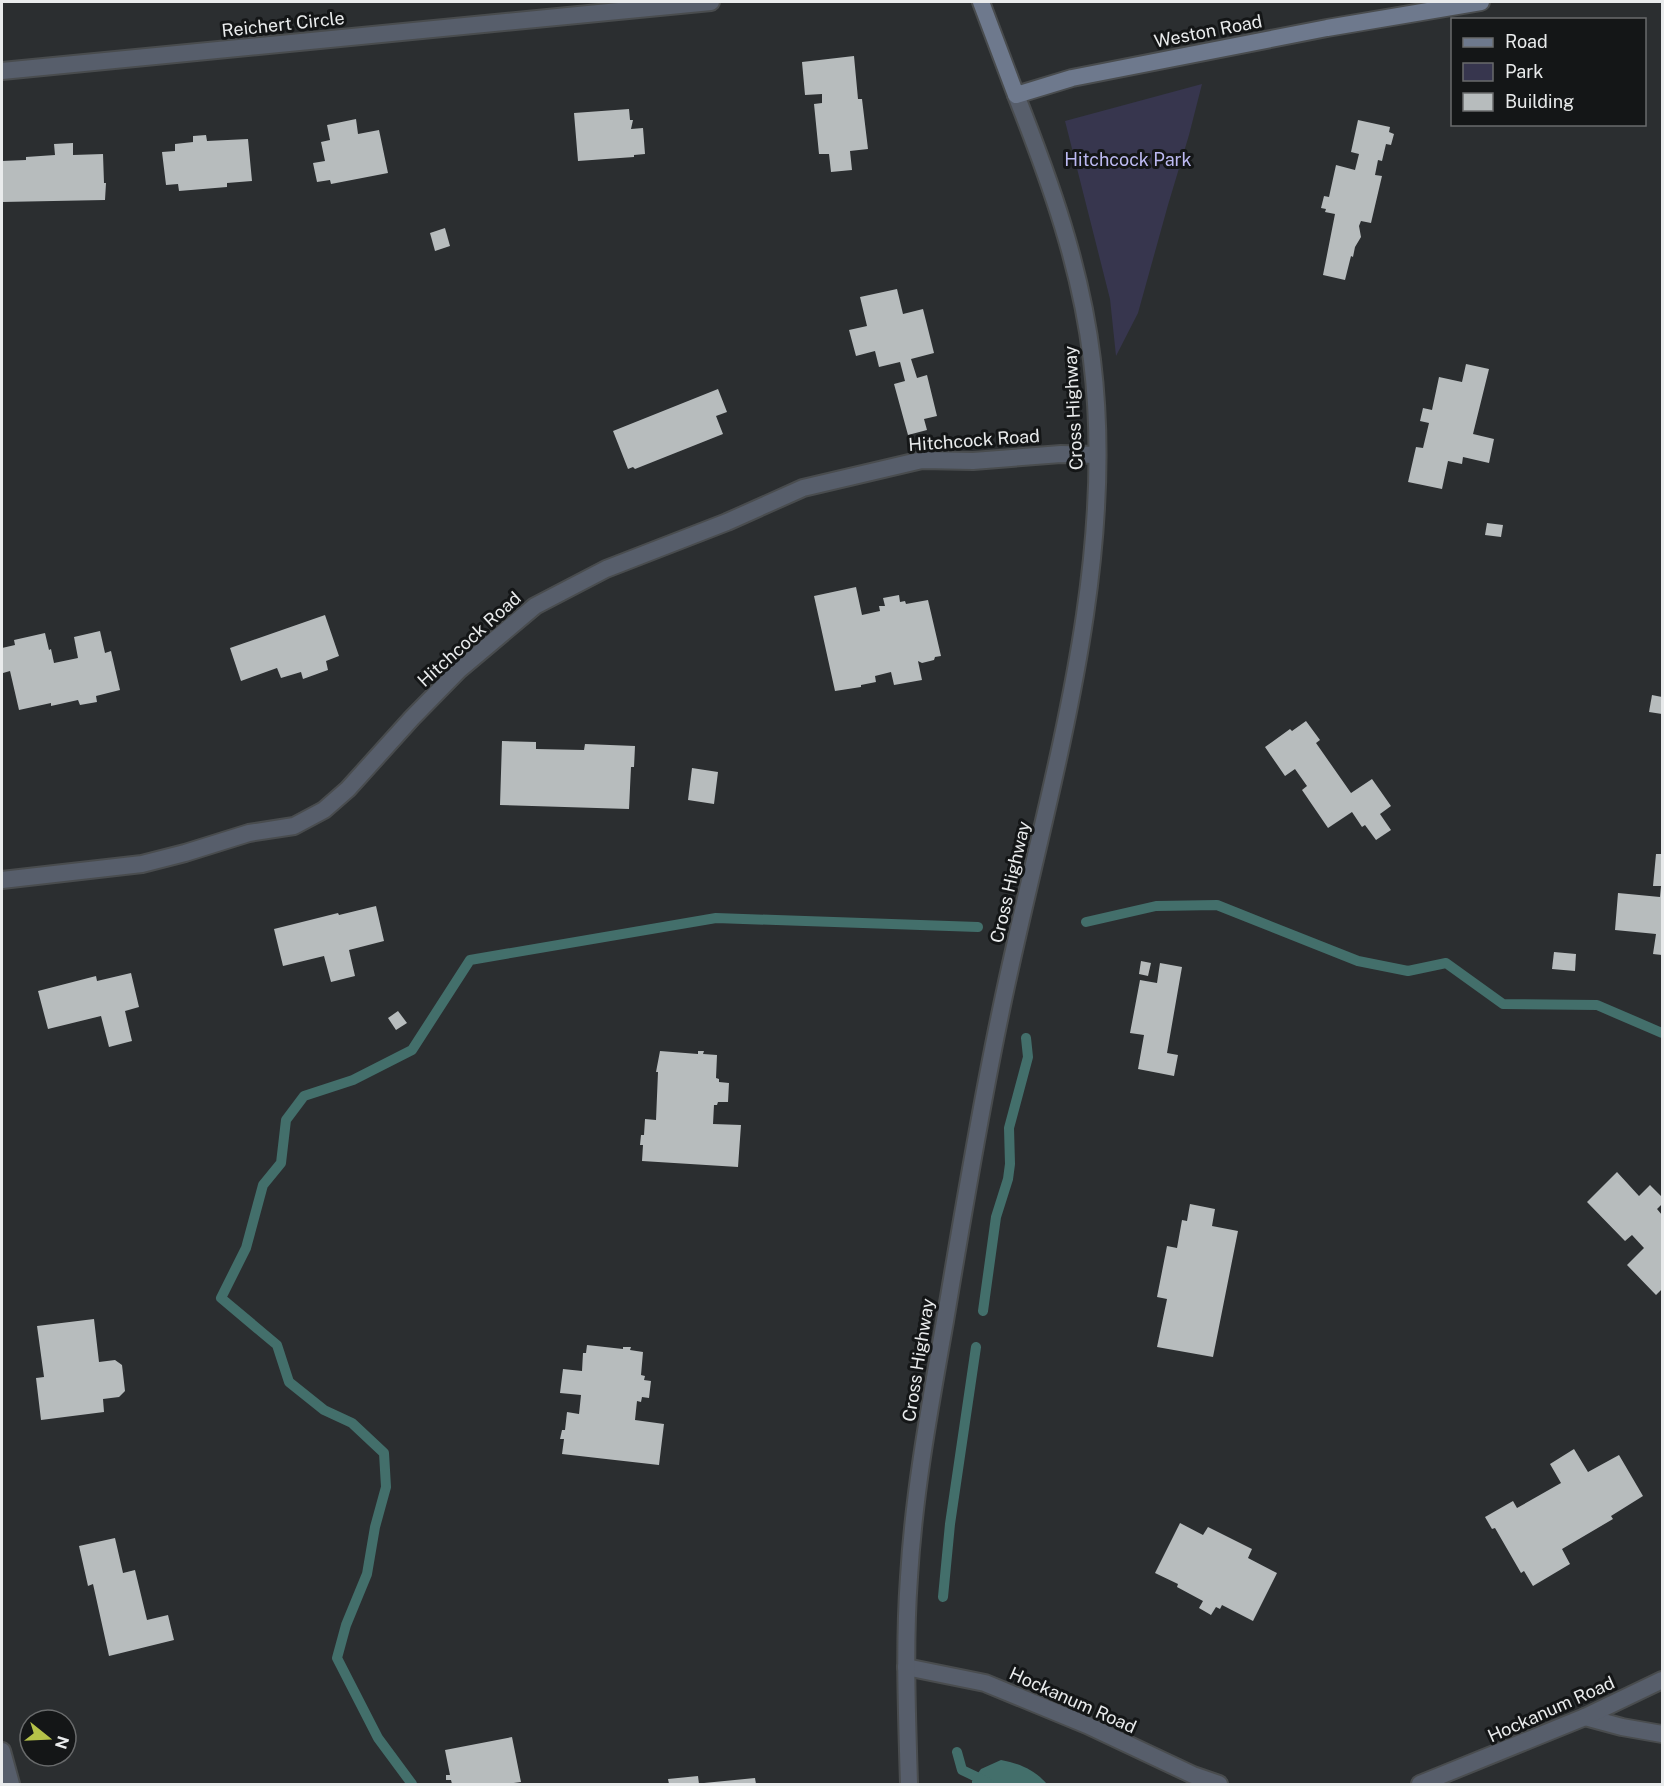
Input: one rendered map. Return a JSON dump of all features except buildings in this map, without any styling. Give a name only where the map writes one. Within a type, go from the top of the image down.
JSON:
[{"type":"main road","name":"Cross Highway","points":[[981,2],[1016,95]]},
{"type":"main road","name":"Weston Road","points":[[1016,95],[1072,78],[1281,37],[1481,2]]},
{"type":"street","name":"Reichert Circle","points":[[2,71],[711,2]]},
{"type":"street","name":"Cross Highway","points":[[909,1785],[906,1667],[909,1572],[925,1442],[964,1203],[998,1025],[1050,796],[1076,664],[1091,564],[1097,455],[1093,363],[1084,307],[1062,222],[1016,95]]},
{"type":"street","name":"Hitchcock Road","points":[[2,880],[142,864],[249,833],[294,826],[324,810],[348,789],[459,670],[536,606],[606,569],[727,522],[803,488],[922,460],[973,461],[1061,454],[1097,455]]},
{"type":"street","name":"Hockanum Road","points":[[906,1667],[985,1683],[1034,1702],[1219,1785]]},
{"type":"street","name":"Hockanum Road","points":[[1420,1785],[1585,1717],[1662,1680]]},
{"type":"street","points":[[1585,1717],[1662,1734]]},
{"type":"street","points":[[2,1751],[11,1785]]},
{"type":"green space","name":"Hitchcock Park","points":[[1202,84],[1138,313],[1116,356],[1110,299],[1065,121]]},
{"type":"shaded area","points":[[1001,1760],[1027,1768],[1047,1784],[972,1784],[981,1769]]},
{"type":"waterway","points":[[1086,922],[1156,906],[1217,905],[1358,961],[1408,971],[1446,963],[1503,1004],[1597,1005],[1662,1033]]},
{"type":"waterway","points":[[412,1784],[378,1738],[337,1658],[346,1625],[367,1574],[375,1527],[386,1487],[384,1453],[352,1423],[324,1410],[289,1382],[277,1345],[221,1298],[246,1248],[263,1185],[281,1163],[286,1120],[304,1096],[353,1080],[412,1050],[470,960],[716,918],[978,927]]},
{"type":"waterway","points":[[983,1311],[996,1217],[1008,1179],[1009,1128],[1028,1057],[1026,1038]]},
{"type":"waterway","points":[[943,1597],[950,1524],[976,1347]]},
{"type":"waterway","points":[[957,1752],[962,1770],[989,1784]]}]
